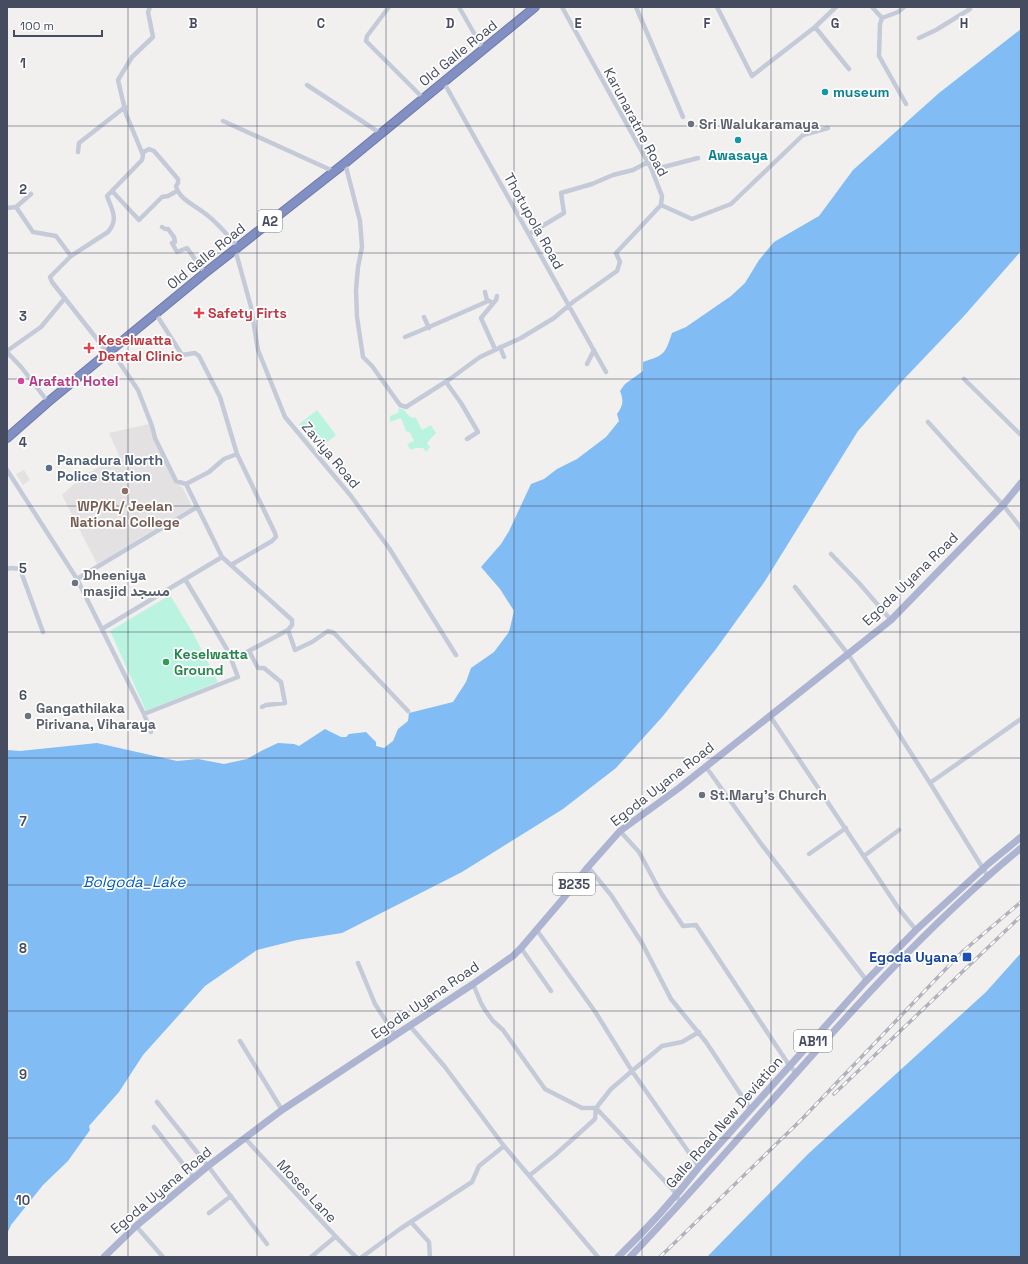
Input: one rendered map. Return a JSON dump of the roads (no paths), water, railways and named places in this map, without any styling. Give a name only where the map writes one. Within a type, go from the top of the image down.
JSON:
[{"type":"highway","name":"Old Galle Road","points":[[7,438],[48,402],[205,273],[345,162],[535,7]]},
{"type":"main road","name":"Egoda Uyana Road","points":[[104,1257],[136,1226],[208,1166],[282,1110],[513,956],[620,831],[706,767],[891,620],[1003,504],[1021,483]]},
{"type":"main road","name":"Galle Road New Deviation","points":[[618,1257],[678,1199],[699,1167],[865,982],[916,930],[982,869],[1021,837]]},
{"type":"main road","name":"Galle Road New Deviation","points":[[630,1257],[678,1199],[796,1073],[894,965],[987,876],[1021,848]]},
{"type":"street","points":[[150,7],[148,12],[153,37],[132,57],[118,80],[126,114],[142,153],[142,160],[107,196],[115,220],[113,227],[108,232],[71,256],[50,277],[52,282],[110,352],[138,390],[155,438],[176,481],[186,484],[209,472],[224,459],[237,454]]},
{"type":"street","points":[[389,7],[366,36],[366,41],[423,98]]},
{"type":"street","points":[[459,7],[483,49]]},
{"type":"street","name":"Karunaratne Road","points":[[562,7],[648,162],[662,196],[661,205]]},
{"type":"street","points":[[636,7],[683,117]]},
{"type":"street","points":[[717,7],[752,76],[815,27],[836,7]]},
{"type":"street","points":[[872,7],[882,18]]},
{"type":"street","points":[[882,18],[898,12],[904,7]]},
{"type":"street","points":[[919,38],[936,30],[970,9],[969,7]]},
{"type":"street","points":[[882,18],[880,24],[878,56],[906,104]]},
{"type":"street","points":[[815,27],[849,69]]},
{"type":"street","name":"Thotupola Road","points":[[443,81],[606,372]]},
{"type":"street","points":[[307,85],[380,133]]},
{"type":"street","points":[[78,152],[79,143],[125,107]]},
{"type":"street","points":[[223,121],[333,171]]},
{"type":"street","points":[[345,162],[360,221],[362,247],[358,266],[356,290],[357,318],[364,357],[400,405],[406,407],[446,382],[480,357],[520,338],[554,318],[617,271],[620,262],[616,253],[661,205],[692,219],[731,204],[803,135],[828,128]]},
{"type":"street","points":[[142,153],[149,148],[154,151],[178,179],[176,186],[177,191],[206,214],[223,230],[236,248]]},
{"type":"street","points":[[652,170],[698,158]]},
{"type":"street","points":[[528,234],[564,213],[561,193],[633,170],[648,162]]},
{"type":"street","points":[[112,191],[139,220],[162,197],[168,196],[177,191]]},
{"type":"street","points":[[7,208],[16,207],[31,194]]},
{"type":"street","points":[[16,207],[32,232],[56,236],[71,256]]},
{"type":"street","points":[[162,226],[165,230],[168,229],[174,237],[175,242],[172,243],[177,252],[187,248],[205,273]]},
{"type":"street","name":"Zaviya Road","points":[[236,248],[251,307],[258,350],[285,417],[351,496],[389,548],[456,655]]},
{"type":"street","points":[[485,292],[487,300],[493,303]]},
{"type":"street","points":[[497,296],[481,318],[504,357]]},
{"type":"street","points":[[48,402],[22,368],[7,352],[41,327],[65,298]]},
{"type":"street","points":[[405,337],[429,328],[486,302],[487,300]]},
{"type":"street","points":[[156,314],[182,355],[195,352],[199,356],[220,397],[237,454],[275,533],[276,537],[231,565]]},
{"type":"street","points":[[424,317],[429,328]]},
{"type":"street","points":[[587,364],[594,350]]},
{"type":"street","points":[[964,379],[1021,435]]},
{"type":"street","points":[[446,382],[461,403],[478,432],[467,439]]},
{"type":"street","points":[[928,422],[1003,504],[1021,528]]},
{"type":"street","points":[[7,470],[77,579],[144,714],[151,732]]},
{"type":"street","points":[[186,484],[222,558],[292,620],[292,625],[288,630],[232,660]]},
{"type":"street","points":[[77,579],[197,507]]},
{"type":"street","points":[[831,554],[859,583],[891,620]]},
{"type":"street","points":[[102,629],[222,558]]},
{"type":"street","points":[[7,569],[20,569],[43,632]]},
{"type":"street","points":[[144,714],[238,677],[228,651],[185,579]]},
{"type":"street","points":[[795,587],[848,654],[987,876]]},
{"type":"street","points":[[288,630],[296,650],[328,632],[334,633],[408,711]]},
{"type":"street","points":[[249,651],[258,668],[264,668],[281,682],[285,703],[266,704],[262,707]]},
{"type":"street","points":[[770,716],[846,828],[899,910],[916,930]]},
{"type":"street","points":[[930,783],[1020,722]]},
{"type":"street","points":[[706,767],[762,845],[864,977],[865,982]]},
{"type":"street","points":[[809,854],[846,828]]},
{"type":"street","points":[[864,856],[899,830]]},
{"type":"street","points":[[620,831],[640,852],[661,894],[683,926],[696,925],[796,1073]]},
{"type":"street","points":[[588,867],[611,895],[642,943],[671,999],[698,1032],[751,1110]]},
{"type":"street","points":[[536,929],[596,1013],[632,1071],[699,1167]]},
{"type":"street","points":[[521,948],[551,991]]},
{"type":"street","points":[[358,963],[375,1004],[395,1035]]},
{"type":"street","points":[[473,984],[485,1010],[493,1021],[503,1030],[545,1089],[582,1108],[596,1108],[674,1192],[678,1199]]},
{"type":"street","points":[[410,1026],[445,1068],[504,1146],[598,1257]]},
{"type":"street","points":[[530,1175],[595,1119],[596,1108],[611,1089],[632,1071],[662,1046],[682,1042],[698,1032]]},
{"type":"street","points":[[240,1041],[282,1110]]},
{"type":"street","points":[[157,1102],[267,1244]]},
{"type":"street","points":[[154,1126],[194,1178]]},
{"type":"street","name":"Moses Lane","points":[[245,1138],[335,1237],[356,1257]]},
{"type":"street","points":[[362,1257],[411,1222],[472,1182],[478,1166],[504,1146]]},
{"type":"street","points":[[209,1213],[231,1196]]},
{"type":"street","points":[[411,1222],[429,1242],[430,1257]]},
{"type":"street","points":[[136,1226],[163,1257]]},
{"type":"street","points":[[310,1257],[335,1237]]},
{"type":"water","name":"Bolgoda_Lake","points":[[1021,29],[1021,251],[964,316],[905,378],[858,431],[765,581],[716,649],[663,716],[616,768],[563,809],[462,872],[342,933],[297,940],[257,950],[205,986],[143,1055],[119,1092],[89,1126],[90,1130],[68,1161],[43,1185],[11,1225],[7,1234],[7,750],[20,751],[97,743],[177,761],[198,759],[224,764],[247,759],[278,743],[294,744],[299,746],[325,729],[341,737],[346,737],[349,734],[366,732],[376,742],[376,746],[384,748],[393,741],[398,729],[408,721],[409,713],[453,702],[466,682],[471,668],[494,652],[509,632],[514,611],[500,589],[481,567],[501,544],[509,531],[531,484],[544,479],[557,469],[577,459],[606,437],[619,421],[617,414],[622,406],[620,391],[625,384],[643,371],[643,362],[660,355],[666,350],[672,333],[686,327],[731,296],[745,283],[759,260],[774,242],[819,216],[853,170],[939,93]]},
{"type":"water","points":[[1021,953],[1021,1257],[707,1257],[808,1154],[986,992]]},
{"type":"railway","points":[[660,1257],[802,1119],[962,952],[1021,902]]},
{"type":"railway","points":[[834,1094],[1021,916]]},
{"type":"place","name":"museum","points":[[825,92]]},
{"type":"place","name":"Sri Walukaramaya","points":[[691,124]]},
{"type":"place","name":"Awasaya","points":[[738,140]]},
{"type":"place","name":"Safety Firts","points":[[199,313]]},
{"type":"place","name":"Keselwatta Dental Clinic","points":[[89,348]]},
{"type":"place","name":"Arafath Hotel","points":[[21,381]]},
{"type":"place","name":"Panadura North Police Station","points":[[49,468]]},
{"type":"place","name":"WP/KL/ Jeelan National College","points":[[125,491]]},
{"type":"place","name":"Dheeniya masjid مسجد","points":[[75,583]]},
{"type":"place","name":"Keselwatta Ground","points":[[166,662]]},
{"type":"place","name":"Gangathilaka Pirivana, Viharaya","points":[[28,716]]},
{"type":"place","name":"St.Mary's Church","points":[[702,795]]},
{"type":"place","name":"Egoda Uyana","points":[[967,957]]}]
